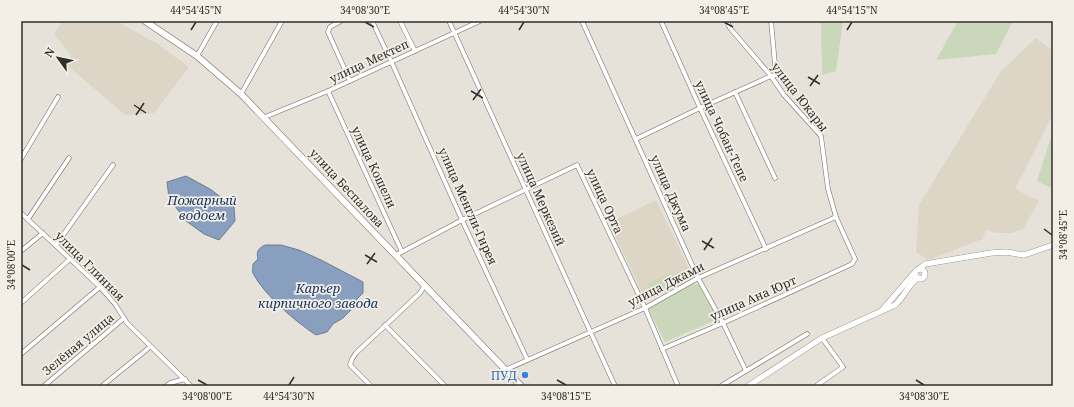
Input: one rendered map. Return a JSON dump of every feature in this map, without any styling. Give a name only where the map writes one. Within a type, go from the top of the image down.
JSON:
[{"type":"main road","name":"улица Беспалова","points":[[146,21],[197,56],[265,117],[521,386]]},
{"type":"street","points":[[197,56],[216,21]]},
{"type":"street","points":[[241,94],[282,21]]},
{"type":"street","points":[[342,21],[330,27],[328,32],[350,81]]},
{"type":"street","name":"улица Менгли-Гирея","points":[[372,21],[527,359]]},
{"type":"street","points":[[400,21],[415,51]]},
{"type":"street","name":"улица Меркезий","points":[[449,21],[614,386]]},
{"type":"street","name":"улица Мектеп","points":[[265,117],[328,91],[480,21]]},
{"type":"street","name":"улица Джума","points":[[582,21],[698,278],[723,323],[746,371]]},
{"type":"street","name":"улица Чобан-Тепе","points":[[661,21],[766,249]]},
{"type":"street","name":"улица Юкары","points":[[728,21],[730,28],[771,76],[784,94],[821,136],[828,189],[836,217],[855,260],[852,264]]},
{"type":"street","points":[[636,139],[700,108],[776,75],[771,21]]},
{"type":"street","name":"улица Кошели","points":[[328,91],[402,252]]},
{"type":"street","points":[[735,92],[775,178]]},
{"type":"street","points":[[21,159],[58,97]]},
{"type":"street","points":[[28,219],[69,158]]},
{"type":"street","points":[[56,245],[113,165]]},
{"type":"street","name":"улица Орта","points":[[396,255],[462,220],[577,165],[645,308],[678,386]]},
{"type":"street","name":"улица Глинная","points":[[21,213],[100,287],[115,304],[126,323],[191,386]]},
{"type":"street","name":"улица Джами","points":[[505,370],[645,308],[698,278],[836,217]]},
{"type":"street","points":[[21,251],[43,233]]},
{"type":"street","points":[[871,317],[887,305],[925,264],[990,253],[1006,252],[1024,255],[1053,245]]},
{"type":"street","points":[[21,303],[70,259]]},
{"type":"street","name":"улица Ана Юрт","points":[[662,349],[852,264]]},
{"type":"street","points":[[748,386],[822,338],[895,306],[902,300],[918,278],[923,278],[925,274],[925,264]]},
{"type":"street","points":[[918,270],[923,270],[925,274]]},
{"type":"street","points":[[918,270],[916,274],[918,278]]},
{"type":"street","points":[[371,386],[350,365],[352,359],[356,353],[420,293],[425,285]]},
{"type":"street","points":[[21,354],[100,287]]},
{"type":"street","name":"Зелёная улица","points":[[44,386],[124,318]]},
{"type":"street","points":[[385,325],[445,386]]},
{"type":"street","points":[[721,386],[807,334]]},
{"type":"street","points":[[816,386],[843,367],[822,338]]},
{"type":"street","points":[[102,386],[150,347]]},
{"type":"street","points":[[166,386],[170,383],[185,379]]},
{"type":"shaded area","points":[[63,21],[116,21],[156,43],[189,67],[154,113],[125,115],[68,66],[71,55],[54,34]]},
{"type":"shaded area","points":[[1036,38],[1053,51],[1053,114],[1015,189],[1039,201],[1023,229],[1012,233],[995,233],[987,229],[982,239],[929,260],[916,252],[919,205],[1001,71]]},
{"type":"shaded area","points":[[656,200],[694,279],[646,301],[609,223]]},
{"type":"green space","points":[[821,21],[843,21],[836,71],[822,75]]},
{"type":"green space","points":[[958,21],[1013,21],[996,54],[936,60]]},
{"type":"green space","points":[[1053,131],[1053,189],[1037,181]]},
{"type":"green space","points":[[670,273],[675,283],[652,294],[647,284]]},
{"type":"green space","points":[[693,283],[701,285],[718,319],[665,342],[648,308]]},
{"type":"water","name":"Пожарный водоем","points":[[186,176],[210,189],[234,207],[235,221],[219,240],[204,234],[186,221],[169,198],[167,182]]},
{"type":"water","name":"Карьер кирпичного завода","points":[[265,245],[281,245],[299,250],[321,260],[363,282],[363,293],[357,299],[352,309],[343,318],[333,324],[327,332],[316,335],[272,299],[253,273],[253,264],[258,259],[258,250]]},
{"type":"place","name":"ПУД","points":[[525,375]]}]
